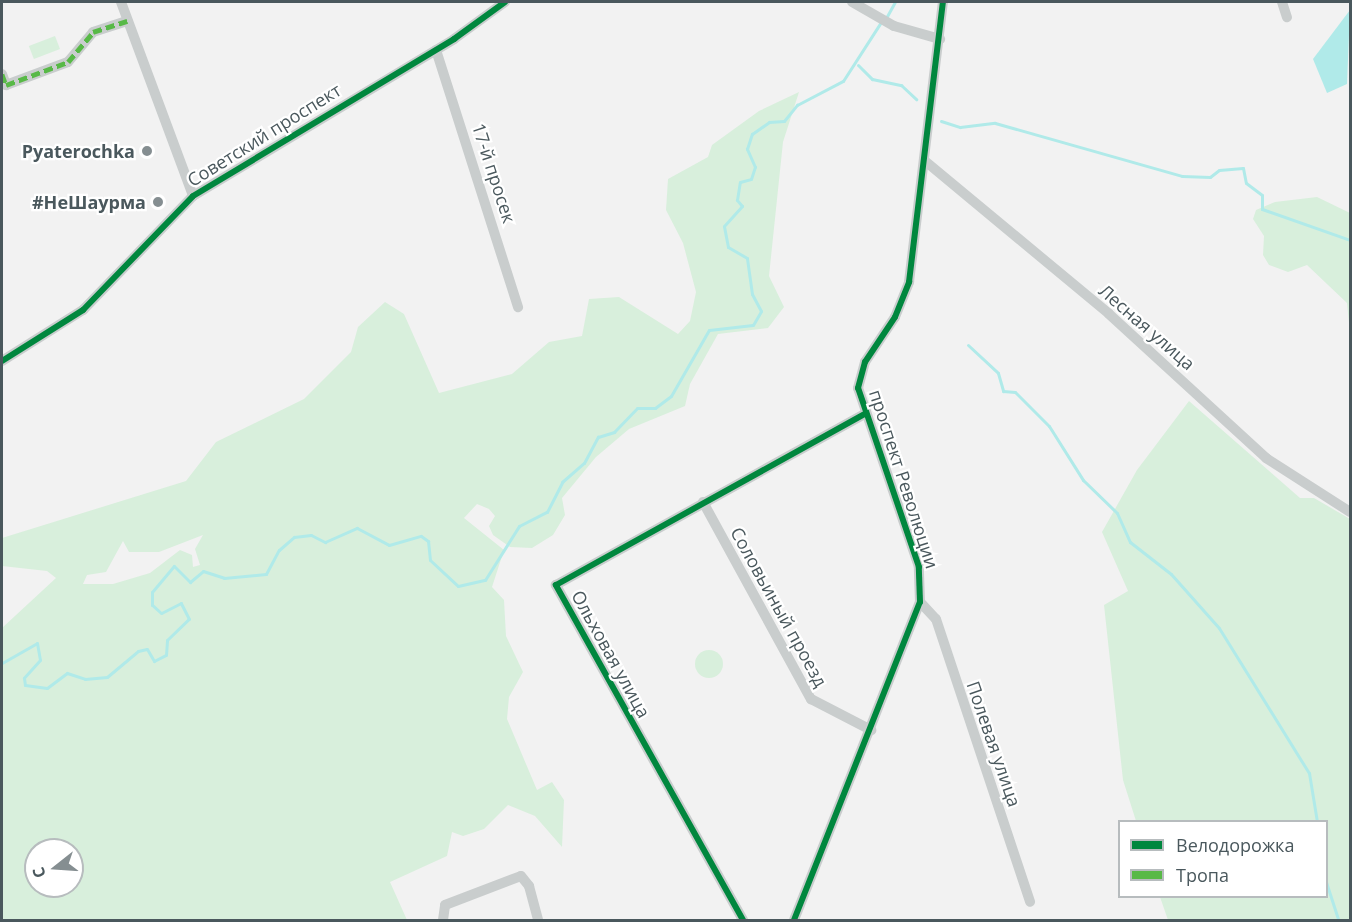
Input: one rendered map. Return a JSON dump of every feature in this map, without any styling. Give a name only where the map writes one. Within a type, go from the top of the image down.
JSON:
[{"type":"street","points":[[121,2],[193,196]]},
{"type":"street","name":"Советский проспект","points":[[2,361],[83,310],[193,196],[436,50],[505,2]]},
{"type":"street","points":[[852,2],[876,18],[894,26],[940,39]]},
{"type":"street","name":"проспект Революции","points":[[794,921],[920,602],[917,558],[864,414],[860,375],[909,282],[943,2]]},
{"type":"street","points":[[1282,2],[1287,17]]},
{"type":"street","points":[[2,74],[6,85],[68,62],[93,33],[127,21]]},
{"type":"street","name":"17-й просек","points":[[436,50],[518,307]]},
{"type":"street","name":"Лесная улица","points":[[925,161],[1109,314],[1266,458],[1350,512]]},
{"type":"street","name":"Ольховая улица","points":[[743,921],[556,585],[864,414]]},
{"type":"street","name":"Соловьиный проезд","points":[[703,502],[814,705],[871,730]]},
{"type":"street","name":"Полевая улица","points":[[920,602],[936,619],[1030,902]]},
{"type":"street","points":[[443,921],[445,905],[521,876],[529,886],[538,921]]},
{"type":"green space","points":[[55,36],[60,49],[34,59],[29,46]]},
{"type":"green space","points":[[799,92],[783,142],[769,276],[784,307],[768,328],[718,334],[690,384],[685,406],[629,429],[596,457],[562,498],[565,515],[553,535],[532,548],[510,547],[493,535],[489,526],[495,516],[489,509],[477,504],[464,518],[504,550],[492,587],[504,600],[506,636],[523,672],[509,697],[507,719],[537,790],[552,782],[564,800],[562,847],[535,816],[508,805],[484,829],[463,836],[452,832],[447,856],[390,882],[407,920],[2,920],[2,628],[56,578],[47,571],[2,566],[2,538],[186,481],[216,442],[304,399],[351,352],[358,327],[385,302],[404,314],[439,393],[512,374],[549,342],[582,336],[589,299],[619,297],[678,334],[690,321],[696,292],[683,243],[666,210],[668,179],[708,157],[712,145],[759,111]],"holes":[[[203,535],[195,549],[200,565],[193,567],[192,555],[180,550],[150,573],[113,584],[83,584],[87,575],[106,572],[123,541],[129,552],[159,552]]]},
{"type":"green space","points":[[1317,197],[1350,213],[1350,333],[1347,303],[1307,265],[1288,272],[1269,265],[1263,255],[1264,236],[1253,219],[1256,210],[1275,202]]},
{"type":"green space","points":[[1189,401],[1300,498],[1314,498],[1350,519],[1350,920],[1168,920],[1160,898],[1328,898],[1328,820],[1136,820],[1123,780],[1104,605],[1128,591],[1102,532],[1137,470]]},
{"type":"green space","points":[[709,650],[719,654],[723,664],[719,674],[709,678],[699,674],[695,664],[699,654]]},
{"type":"water","points":[[1350,10],[1347,84],[1327,93],[1313,59]]},
{"type":"waterway","points":[[886,18],[895,2]]},
{"type":"waterway","points":[[2,663],[37,643],[40,660],[24,678],[25,685],[47,688],[67,673],[85,679],[107,677],[138,651],[147,649],[154,661],[166,655],[167,640],[189,619],[181,603],[161,613],[152,605],[152,592],[174,566],[190,582],[203,571],[224,578],[266,574],[279,550],[294,537],[311,535],[325,542],[357,528],[389,545],[421,536],[428,541],[430,560],[458,586],[485,580],[519,526],[547,512],[562,482],[584,463],[598,437],[614,432],[637,408],[655,408],[671,396],[709,330],[753,325],[761,311],[752,294],[747,258],[728,247],[724,226],[742,206],[737,200],[740,182],[751,179],[755,167],[747,149],[752,134],[769,122],[784,121],[797,105],[843,81],[881,22]]},
{"type":"waterway","points":[[858,65],[872,79],[901,85],[916,99]]},
{"type":"waterway","points":[[941,121],[960,127],[995,123],[1182,176],[1210,177],[1219,170],[1243,168],[1246,183],[1262,195],[1262,209],[1350,240]]},
{"type":"waterway","points":[[968,345],[998,373],[1003,391],[1015,392],[1049,426],[1083,480],[1117,513],[1130,542],[1171,574],[1219,628],[1309,773],[1317,820]]},
{"type":"waterway","points":[[1328,888],[1338,920]]},
{"type":"marked path","points":[[2,74],[6,85],[68,62],[93,32],[127,21]]},
{"type":"cycle path","points":[[2,361],[83,310],[193,196],[454,39],[505,2]]},
{"type":"cycle path","points":[[794,920],[920,602],[919,567],[858,388],[865,362],[895,317],[909,282],[943,2]]},
{"type":"cycle path","points":[[743,920],[556,585],[864,414]]},
{"type":"place","name":"Pyaterochka","points":[[147,151]]},
{"type":"place","name":"#НеШаурма","points":[[158,202]]}]
